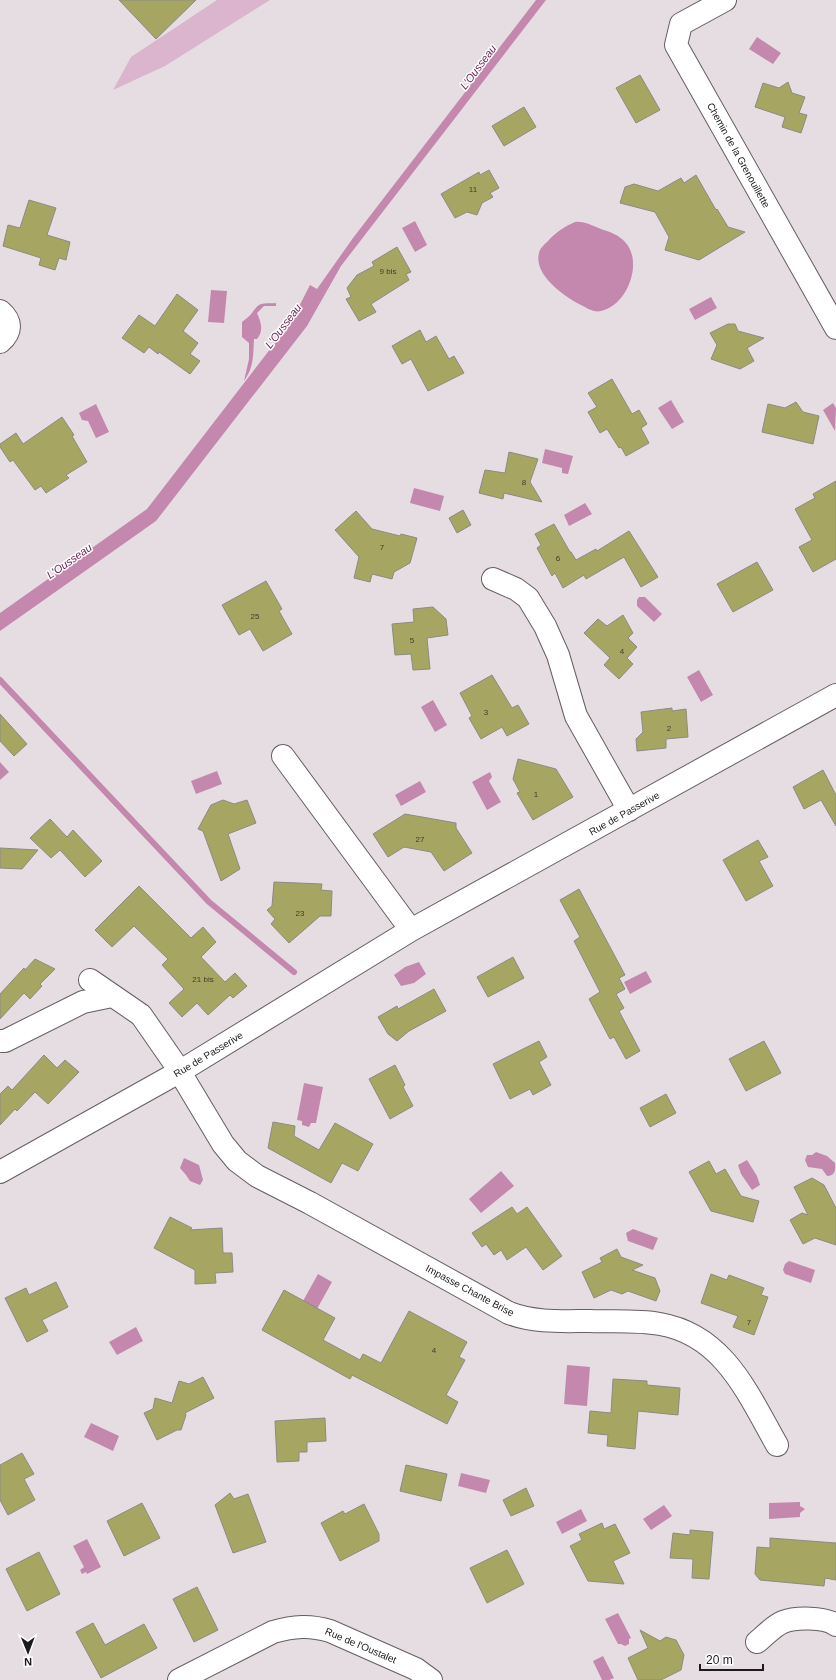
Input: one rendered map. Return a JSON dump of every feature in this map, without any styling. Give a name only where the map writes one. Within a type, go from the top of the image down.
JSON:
[{"type":"street","name":"Chemin de la Grenouillette","points":[[725,0],[681,24],[676,45],[836,328]]},
{"type":"street","points":[[0,311],[6,316],[10,324],[9,332],[0,342]]},
{"type":"street","points":[[493,579],[516,589],[528,598],[545,626],[558,655],[576,716],[629,810]]},
{"type":"street","name":"Rue de Passerive","points":[[0,1172],[179,1072],[411,930],[836,695]]},
{"type":"street","points":[[283,756],[411,930]]},
{"type":"street","name":"Impasse Chante Brise","points":[[90,980],[141,1016],[179,1072],[223,1144],[237,1161],[257,1176],[310,1203],[509,1313],[521,1317],[544,1320],[642,1322],[659,1324],[676,1328],[700,1339],[721,1356],[731,1368],[744,1387],[777,1445]]},
{"type":"street","points":[[0,1040],[5,1041],[83,1002],[112,996]]},
{"type":"street","points":[[757,1642],[782,1622],[802,1619],[820,1620],[836,1625]]},
{"type":"street","name":"Rue de l'Oustalet","points":[[178,1680],[273,1632],[290,1627],[303,1626],[316,1626],[330,1631],[416,1669],[431,1680]]},
{"type":"shaded area","points":[[217,0],[270,0],[165,66],[113,90],[131,57]]},
{"type":"shaded area","points":[[536,0],[546,0],[341,266],[307,326],[156,521],[0,631],[0,613],[147,509],[291,322],[310,285],[317,289],[353,238]]},
{"type":"shaded area","points":[[757,37],[781,53],[773,64],[749,49]]},
{"type":"shaded area","points":[[415,221],[427,245],[415,252],[402,228]]},
{"type":"shaded area","points":[[575,222],[585,223],[620,237],[630,251],[633,261],[633,271],[625,292],[618,301],[601,311],[593,311],[588,309],[559,291],[545,277],[538,261],[541,248],[560,230]]},
{"type":"shaded area","points":[[211,290],[227,291],[224,323],[208,322]]},
{"type":"shaded area","points":[[711,297],[717,308],[695,320],[689,309]]},
{"type":"shaded area","points":[[264,303],[276,303],[276,306],[264,306],[257,313],[261,323],[261,333],[257,339],[254,339],[250,371],[244,381],[249,359],[249,343],[242,337],[242,322],[250,316],[259,305]]},
{"type":"shaded area","points":[[671,400],[684,422],[672,429],[658,408]]},
{"type":"shaded area","points":[[833,403],[836,408],[835,431],[823,410]]},
{"type":"shaded area","points":[[96,404],[109,432],[96,438],[88,421],[82,420],[79,413]]},
{"type":"shaded area","points":[[545,449],[573,456],[568,474],[562,473],[562,468],[542,463]]},
{"type":"shaded area","points":[[414,488],[444,496],[440,511],[410,503]]},
{"type":"shaded area","points":[[585,503],[592,514],[569,526],[564,515]]},
{"type":"shaded area","points":[[639,597],[645,597],[662,614],[654,622],[637,606],[637,600]]},
{"type":"shaded area","points":[[699,670],[713,695],[701,702],[687,677]]},
{"type":"shaded area","points":[[433,700],[447,725],[435,732],[421,707]]},
{"type":"shaded area","points":[[0,762],[9,772],[0,780]]},
{"type":"shaded area","points":[[217,771],[222,784],[196,794],[191,781]]},
{"type":"shaded area","points":[[490,772],[492,777],[489,781],[501,802],[487,810],[472,782]]},
{"type":"shaded area","points":[[420,781],[426,792],[401,806],[395,795]]},
{"type":"shaded area","points":[[419,962],[426,974],[414,983],[401,986],[394,975],[405,967]]},
{"type":"shaded area","points":[[646,971],[652,982],[630,994],[624,982]]},
{"type":"shaded area","points":[[304,1083],[323,1087],[316,1123],[311,1123],[309,1127],[302,1125],[302,1121],[297,1120]]},
{"type":"shaded area","points":[[816,1152],[827,1156],[835,1163],[835,1170],[832,1175],[827,1176],[822,1169],[808,1167],[805,1160],[807,1155],[812,1155]]},
{"type":"shaded area","points":[[184,1158],[199,1165],[203,1180],[200,1185],[190,1181],[180,1168]]},
{"type":"shaded area","points":[[747,1160],[757,1176],[760,1185],[752,1190],[741,1174],[738,1165]]},
{"type":"shaded area","points":[[501,1171],[514,1186],[481,1213],[469,1199]]},
{"type":"shaded area","points":[[633,1229],[658,1238],[653,1250],[628,1241],[626,1233]]},
{"type":"shaded area","points":[[789,1261],[815,1270],[811,1283],[785,1274],[783,1270],[785,1264]]},
{"type":"shaded area","points":[[318,1274],[332,1282],[317,1309],[303,1301]]},
{"type":"shaded area","points":[[136,1327],[143,1341],[117,1355],[109,1342]]},
{"type":"shaded area","points":[[567,1365],[590,1367],[587,1406],[564,1404]]},
{"type":"shaded area","points":[[91,1423],[119,1436],[113,1451],[84,1437]]},
{"type":"shaded area","points":[[461,1473],[490,1480],[486,1493],[458,1486]]},
{"type":"shaded area","points":[[800,1502],[800,1506],[805,1509],[800,1513],[800,1517],[769,1519],[769,1503]]},
{"type":"shaded area","points":[[664,1505],[672,1516],[651,1530],[643,1519]]},
{"type":"shaded area","points":[[581,1509],[587,1521],[562,1534],[556,1522]]},
{"type":"shaded area","points":[[87,1539],[101,1567],[87,1574],[86,1572],[82,1574],[80,1570],[84,1567],[73,1546]]},
{"type":"shaded area","points":[[618,1613],[631,1638],[629,1639],[629,1644],[625,1646],[618,1644],[605,1619]]},
{"type":"shaded area","points":[[603,1656],[614,1678],[609,1680],[602,1680],[593,1661]]},
{"type":"building","points":[[119,0],[196,0],[156,39]]},
{"type":"building","points":[[640,75],[660,110],[636,123],[616,88]]},
{"type":"building","points":[[788,82],[792,93],[805,97],[799,113],[807,115],[801,133],[782,127],[785,117],[755,107],[763,83],[779,88]]},
{"type":"building","points":[[524,107],[536,127],[504,146],[492,126]]},
{"type":"building","points":[[489,170],[499,188],[490,193],[493,197],[482,203],[477,215],[467,212],[455,218],[441,194],[479,172],[480,175]]},
{"type":"building","points":[[696,175],[716,210],[717,209],[728,227],[745,232],[699,260],[665,250],[669,237],[655,212],[620,203],[625,187],[634,184],[658,191],[681,178],[684,183]]},
{"type":"building","points":[[29,200],[56,208],[47,235],[70,242],[66,260],[59,258],[55,270],[39,265],[41,258],[3,246],[8,225],[20,228]]},
{"type":"building","points":[[397,247],[411,272],[406,274],[409,280],[371,304],[376,312],[359,321],[346,299],[351,297],[347,288],[357,275],[374,266],[372,262]]},
{"type":"building","points":[[177,294],[198,310],[183,331],[198,343],[190,354],[200,361],[190,374],[159,352],[158,354],[149,347],[144,353],[122,338],[139,315],[155,326]]},
{"type":"building","points":[[728,324],[735,324],[738,331],[764,338],[747,348],[754,361],[740,369],[711,359],[717,345],[710,333]]},
{"type":"building","points":[[420,330],[426,342],[436,336],[449,359],[454,356],[464,373],[428,391],[411,359],[402,364],[392,346]]},
{"type":"building","points":[[612,379],[632,414],[639,410],[647,424],[641,428],[649,443],[626,456],[607,429],[600,433],[588,412],[597,407],[588,393]]},
{"type":"building","points":[[796,402],[803,412],[819,416],[813,444],[762,432],[768,404],[785,408]]},
{"type":"building","points":[[62,417],[74,435],[72,436],[87,462],[66,475],[69,478],[46,493],[41,486],[35,490],[13,460],[10,462],[0,447],[0,444],[16,433],[23,444]]},
{"type":"building","points":[[509,452],[538,459],[530,482],[542,502],[504,493],[503,499],[479,493],[485,470],[505,473]]},
{"type":"building","points":[[836,481],[836,559],[813,572],[799,547],[812,540],[795,509],[815,498],[813,494]]},
{"type":"building","points":[[463,510],[471,525],[457,533],[449,518]]},
{"type":"building","points":[[356,511],[372,529],[400,536],[401,534],[417,538],[410,563],[394,572],[392,579],[372,574],[370,582],[354,578],[359,557],[335,530]]},
{"type":"building","points":[[554,524],[576,560],[596,549],[597,551],[629,531],[658,577],[641,587],[624,557],[586,579],[584,575],[563,588],[555,573],[552,576],[537,548],[541,545],[535,534]]},
{"type":"building","points":[[757,562],[773,590],[733,612],[717,584]]},
{"type":"building","points":[[266,581],[282,609],[279,611],[292,634],[263,651],[250,629],[239,635],[222,605]]},
{"type":"building","points":[[433,607],[446,619],[448,635],[427,638],[430,669],[413,670],[411,654],[395,655],[392,624],[414,622],[413,609]]},
{"type":"building","points":[[623,615],[633,633],[628,638],[637,647],[627,658],[633,664],[619,679],[604,665],[610,658],[584,633],[598,619],[607,626]]},
{"type":"building","points":[[492,675],[512,708],[518,705],[529,724],[507,736],[502,727],[481,739],[469,718],[472,716],[460,693]]},
{"type":"building","points":[[672,708],[672,711],[686,709],[688,737],[666,739],[666,748],[637,751],[636,739],[643,732],[641,712]]},
{"type":"building","points":[[0,714],[27,744],[14,756],[0,741]]},
{"type":"building","points":[[518,759],[556,769],[573,797],[533,820],[517,793],[520,792],[513,779]]},
{"type":"building","points":[[823,770],[836,795],[836,826],[821,800],[804,809],[793,787]]},
{"type":"building","points":[[223,800],[234,804],[247,800],[256,823],[228,834],[240,869],[221,881],[203,831],[198,829],[211,805]]},
{"type":"building","points":[[405,814],[456,823],[456,828],[472,853],[444,871],[431,852],[404,847],[388,857],[373,834]]},
{"type":"building","points":[[50,819],[67,837],[73,830],[102,861],[85,877],[60,850],[51,858],[30,838]]},
{"type":"building","points":[[758,840],[768,857],[759,861],[773,886],[746,901],[723,860]]},
{"type":"building","points":[[0,848],[38,850],[22,869],[0,868]]},
{"type":"building","points":[[274,882],[322,884],[321,890],[332,891],[331,916],[320,916],[289,943],[271,924],[275,919],[267,910],[272,906]]},
{"type":"building","points":[[139,886],[191,938],[203,927],[216,942],[201,957],[225,982],[235,973],[247,986],[233,998],[230,995],[208,1015],[197,1003],[182,1017],[169,1003],[184,989],[162,965],[168,959],[134,926],[112,947],[95,930]]},
{"type":"building","points":[[579,889],[625,975],[619,978],[625,989],[616,994],[624,1008],[619,1011],[640,1051],[626,1059],[614,1037],[610,1039],[589,999],[600,992],[574,941],[580,937],[560,900]]},
{"type":"building","points":[[513,957],[524,978],[488,997],[477,977]]},
{"type":"building","points":[[35,959],[55,969],[40,984],[42,986],[30,999],[24,993],[0,1019],[0,994],[24,968],[25,970]]},
{"type":"building","points":[[434,989],[446,1011],[409,1031],[397,1041],[388,1034],[378,1017],[397,1006],[398,1009]]},
{"type":"building","points":[[539,1041],[547,1057],[539,1062],[551,1085],[533,1095],[530,1089],[510,1099],[493,1064]]},
{"type":"building","points":[[764,1041],[781,1073],[746,1091],[729,1059]]},
{"type":"building","points":[[44,1055],[57,1068],[65,1060],[79,1072],[48,1104],[35,1092],[17,1111],[15,1109],[0,1125],[0,1094],[8,1086],[12,1090]]},
{"type":"building","points":[[395,1065],[405,1085],[403,1087],[413,1106],[390,1119],[369,1079]]},
{"type":"building","points":[[666,1094],[676,1113],[650,1127],[640,1108]]},
{"type":"building","points":[[273,1122],[295,1126],[294,1136],[319,1150],[335,1123],[373,1144],[358,1171],[342,1163],[331,1183],[268,1148]]},
{"type":"building","points":[[709,1161],[716,1174],[725,1169],[741,1196],[759,1201],[753,1222],[711,1211],[689,1172]]},
{"type":"building","points":[[812,1178],[824,1185],[836,1208],[836,1245],[815,1238],[803,1244],[790,1220],[802,1213],[808,1215],[794,1187]]},
{"type":"building","points":[[512,1207],[517,1214],[527,1207],[562,1256],[543,1270],[526,1247],[507,1260],[501,1250],[494,1255],[486,1244],[482,1247],[472,1233]]},
{"type":"building","points":[[170,1217],[192,1228],[190,1230],[222,1228],[223,1253],[232,1253],[233,1272],[215,1273],[216,1283],[195,1284],[195,1270],[154,1248]]},
{"type":"building","points":[[617,1249],[621,1257],[643,1265],[632,1270],[655,1278],[660,1291],[656,1301],[628,1291],[622,1294],[611,1290],[594,1298],[582,1272],[602,1262],[600,1258]]},
{"type":"building","points":[[711,1274],[727,1280],[729,1275],[764,1288],[761,1295],[768,1297],[754,1335],[733,1327],[738,1316],[701,1303]]},
{"type":"building","points":[[56,1282],[68,1307],[42,1320],[48,1331],[27,1342],[5,1298],[26,1288],[29,1295]]},
{"type":"building","points":[[284,1290],[335,1318],[323,1340],[360,1360],[363,1354],[381,1363],[409,1311],[467,1342],[459,1357],[465,1360],[446,1395],[458,1402],[447,1424],[352,1375],[350,1379],[262,1330]]},
{"type":"building","points":[[203,1377],[214,1398],[185,1413],[186,1415],[181,1430],[177,1430],[157,1440],[144,1413],[153,1409],[155,1398],[172,1403],[179,1381],[189,1384]]},
{"type":"building","points":[[613,1379],[647,1381],[647,1385],[680,1388],[678,1415],[638,1411],[635,1449],[607,1446],[608,1435],[588,1433],[590,1411],[611,1413]]},
{"type":"building","points":[[325,1418],[326,1441],[307,1442],[307,1452],[299,1452],[299,1461],[277,1462],[275,1421]]},
{"type":"building","points":[[22,1453],[34,1474],[24,1479],[35,1500],[8,1515],[0,1500],[0,1465]]},
{"type":"building","points":[[406,1465],[447,1474],[441,1501],[400,1491]]},
{"type":"building","points":[[526,1488],[534,1506],[511,1516],[503,1500]]},
{"type":"building","points":[[230,1493],[234,1499],[248,1494],[266,1542],[233,1553],[215,1505]]},
{"type":"building","points":[[142,1503],[160,1538],[124,1556],[107,1521]]},
{"type":"building","points":[[364,1504],[379,1534],[379,1541],[340,1561],[321,1523],[343,1511],[345,1514]]},
{"type":"building","points":[[602,1523],[604,1529],[615,1524],[630,1553],[613,1561],[624,1584],[588,1581],[570,1546],[582,1540],[579,1534]]},
{"type":"building","points":[[690,1530],[713,1532],[709,1579],[692,1578],[693,1559],[670,1558],[673,1533],[690,1535]]},
{"type":"building","points":[[770,1538],[836,1543],[836,1580],[825,1578],[824,1586],[760,1580],[755,1574],[757,1547],[770,1548]]},
{"type":"building","points":[[507,1550],[524,1584],[487,1603],[470,1568]]},
{"type":"building","points":[[39,1552],[60,1594],[27,1611],[6,1569]]},
{"type":"building","points":[[197,1587],[218,1630],[194,1642],[173,1599]]},
{"type":"building","points":[[93,1623],[105,1645],[144,1624],[157,1648],[101,1678],[76,1632]]},
{"type":"building","points":[[640,1630],[660,1641],[666,1637],[676,1640],[684,1655],[681,1670],[661,1680],[638,1680],[628,1658],[648,1648]]},
{"type":"waterway","points":[[0,680],[209,902],[294,972]]},
{"type":"water label","name":"L'Ousseau","points":[[478,67]]},
{"type":"water label","name":"L'Ousseau","points":[[283,326]]},
{"type":"water label","name":"L'Ousseau","points":[[69,561]]}]
